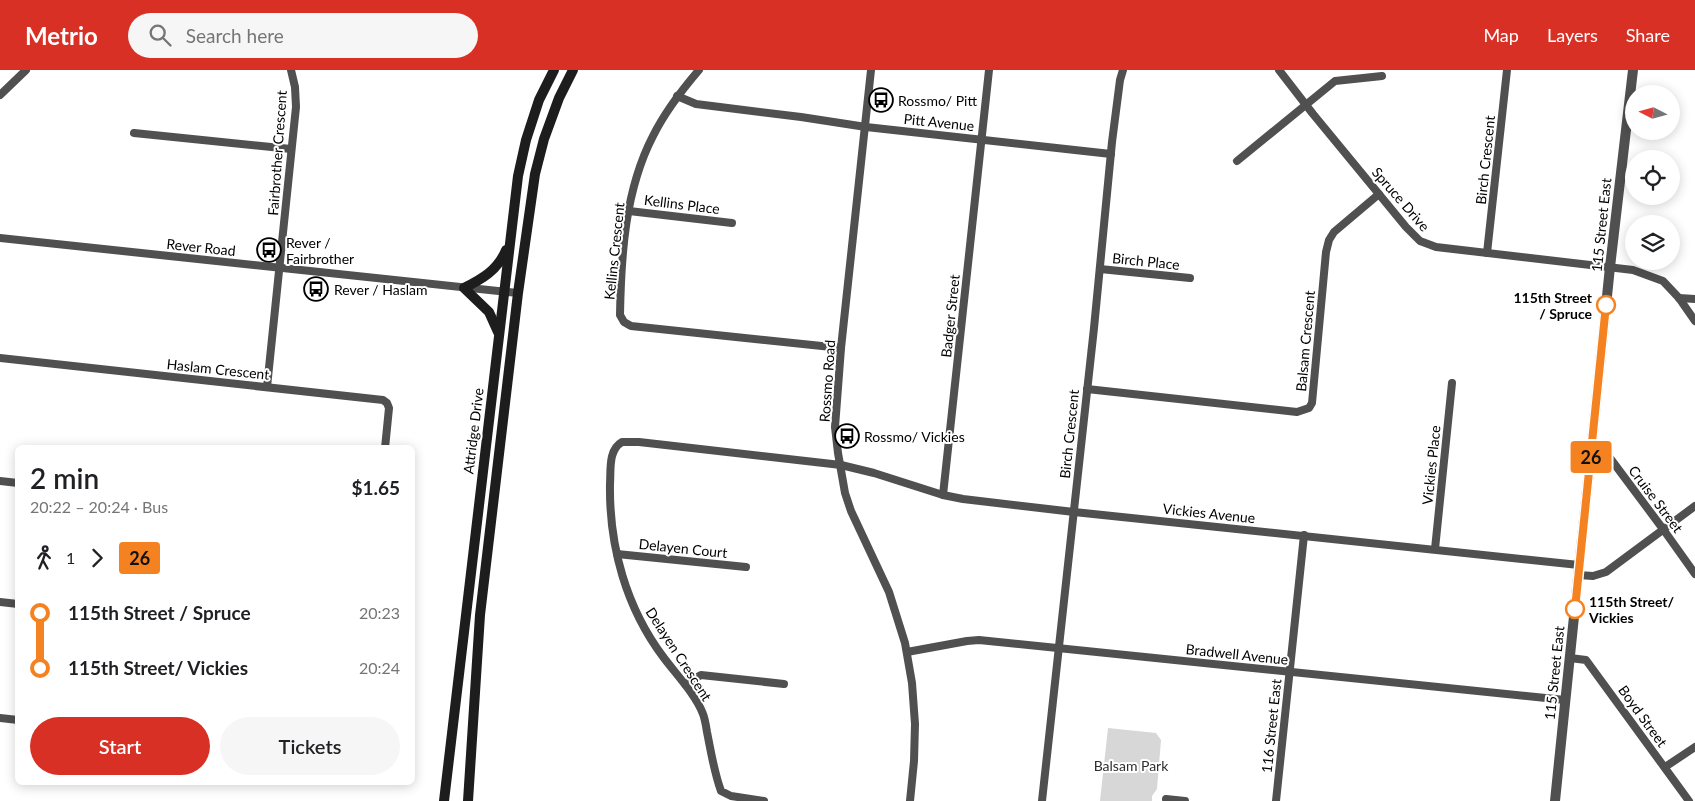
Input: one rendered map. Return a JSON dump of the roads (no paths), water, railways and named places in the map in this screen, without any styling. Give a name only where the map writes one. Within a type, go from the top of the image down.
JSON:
[{"type":"main road","name":"Attridge Drive","points":[[444,801],[518,176],[526,140],[539,100],[554,70]]},
{"type":"main road","name":"Attridge Drive","points":[[468,801],[480,615],[518,293],[535,174],[544,139],[559,98],[573,70]]},
{"type":"main road","points":[[498,333],[489,312],[464,288],[479,281],[493,270],[504,255],[509,244]]},
{"type":"main road","points":[[439,801],[445,785]]},
{"type":"street","points":[[0,95],[26,70]]},
{"type":"street","name":"Fairbrother Crescent","points":[[267,387],[296,108],[295,87],[291,70]]},
{"type":"street","name":"Kellins Crescent","points":[[699,70],[677,96],[652,137],[643,157],[629,211],[625,237],[620,315],[624,322],[631,326],[842,348]]},
{"type":"street","name":"Rossmo Road","points":[[871,70],[835,426],[845,493],[851,511],[889,592],[907,652],[912,682],[915,724],[910,801]]},
{"type":"street","name":"Badger Street","points":[[943,495],[989,70]]},
{"type":"street","name":"Birch Crescent","points":[[1042,801],[1111,154],[1120,80],[1123,70]]},
{"type":"street","name":"Spruce Drive","points":[[1279,70],[1406,228],[1420,241],[1436,247],[1633,270],[1664,281],[1695,321]]},
{"type":"street","name":"Birch Crescent","points":[[1487,253],[1507,70]]},
{"type":"street","name":"115 Street East","points":[[1555,801],[1610,267],[1633,70]]},
{"type":"street","points":[[1237,161],[1335,81],[1382,76]]},
{"type":"street","name":"Pitt Avenue","points":[[677,96],[696,104],[866,127],[1111,154]]},
{"type":"street","points":[[134,133],[292,149]]},
{"type":"street","name":"Balsam Crescent","points":[[1087,389],[1297,412],[1309,408],[1312,403],[1328,240],[1334,232],[1379,194]]},
{"type":"street","name":"Kellins Place","points":[[629,211],[732,223]]},
{"type":"street","name":"Rever Road","points":[[0,238],[518,293]]},
{"type":"street","name":"Birch Place","points":[[1100,269],[1190,278]]},
{"type":"street","points":[[1679,298],[1695,299]]},
{"type":"street","name":"Haslam Crescent","points":[[0,358],[383,400],[387,402],[389,408],[386,445]]},
{"type":"street","name":"Vickies Place","points":[[1435,549],[1452,384]]},
{"type":"street","name":"Delayen Crescent","points":[[764,801],[731,796],[721,791],[703,713],[685,684],[660,652],[641,620],[624,582],[611,524],[610,482],[614,450],[622,442],[638,442],[841,465]]},
{"type":"street","name":"Cruise Street","points":[[1591,450],[1604,450],[1695,574]]},
{"type":"street","name":"Vickies Avenue","points":[[841,465],[943,495],[963,499],[1435,549],[1579,570],[1593,576],[1606,572],[1695,506]]},
{"type":"street","points":[[0,481],[15,483]]},
{"type":"street","name":"116 Street East","points":[[1276,801],[1304,535]]},
{"type":"street","name":"Delayen Court","points":[[617,554],[746,567]]},
{"type":"street","points":[[0,602],[15,604]]},
{"type":"street","name":"Bradwell Avenue","points":[[907,652],[979,640],[1565,700]]},
{"type":"street","name":"Boyd Street","points":[[1570,658],[1586,660],[1689,801]]},
{"type":"street","points":[[685,684],[701,675],[784,684]]},
{"type":"street","points":[[0,718],[15,720]]},
{"type":"street","points":[[1665,767],[1695,746]]},
{"type":"street","points":[[1166,799],[1185,801]]},
{"type":"place","name":"Rossmo/ Pitt","points":[[881,100]]},
{"type":"place","name":"Rever / Fairbrother","points":[[269,250]]},
{"type":"place","name":"Rever / Haslam","points":[[316,289]]},
{"type":"place","name":"115th Street / Spruce","points":[[1606,305]]},
{"type":"place","name":"Rossmo/ Vickies","points":[[847,436]]},
{"type":"place","name":"115th Street/ Vickies","points":[[1575,609]]},
{"type":"park label","name":"Balsam Park","points":[[1131,765]]}]
